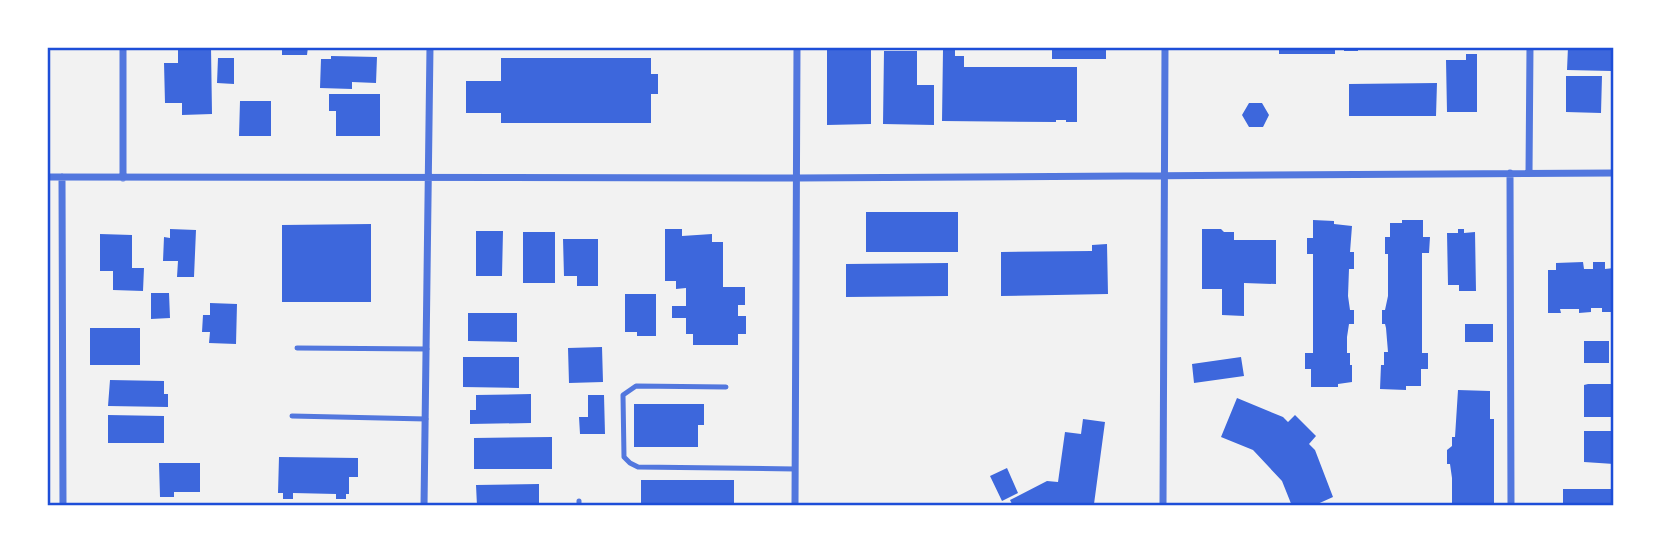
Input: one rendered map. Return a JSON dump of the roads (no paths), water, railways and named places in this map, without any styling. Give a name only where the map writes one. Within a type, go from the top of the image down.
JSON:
[{"type":"street","points":[[123,47],[123,178]]},
{"type":"street","points":[[424,506],[429,47]]},
{"type":"street","points":[[795,506],[797,47]]},
{"type":"street","points":[[1163,506],[1165,47]]},
{"type":"street","points":[[1529,173],[1530,47]]},
{"type":"street","points":[[1510,173],[1511,506]]},
{"type":"street","points":[[47,177],[797,178],[1614,173]]},
{"type":"street","points":[[61,177],[63,506]]},
{"type":"lane","points":[[297,348],[426,349]]},
{"type":"lane","points":[[726,387],[630,388],[623,395],[624,457],[638,467],[795,469]]},
{"type":"lane","points":[[292,416],[426,419]]}]
